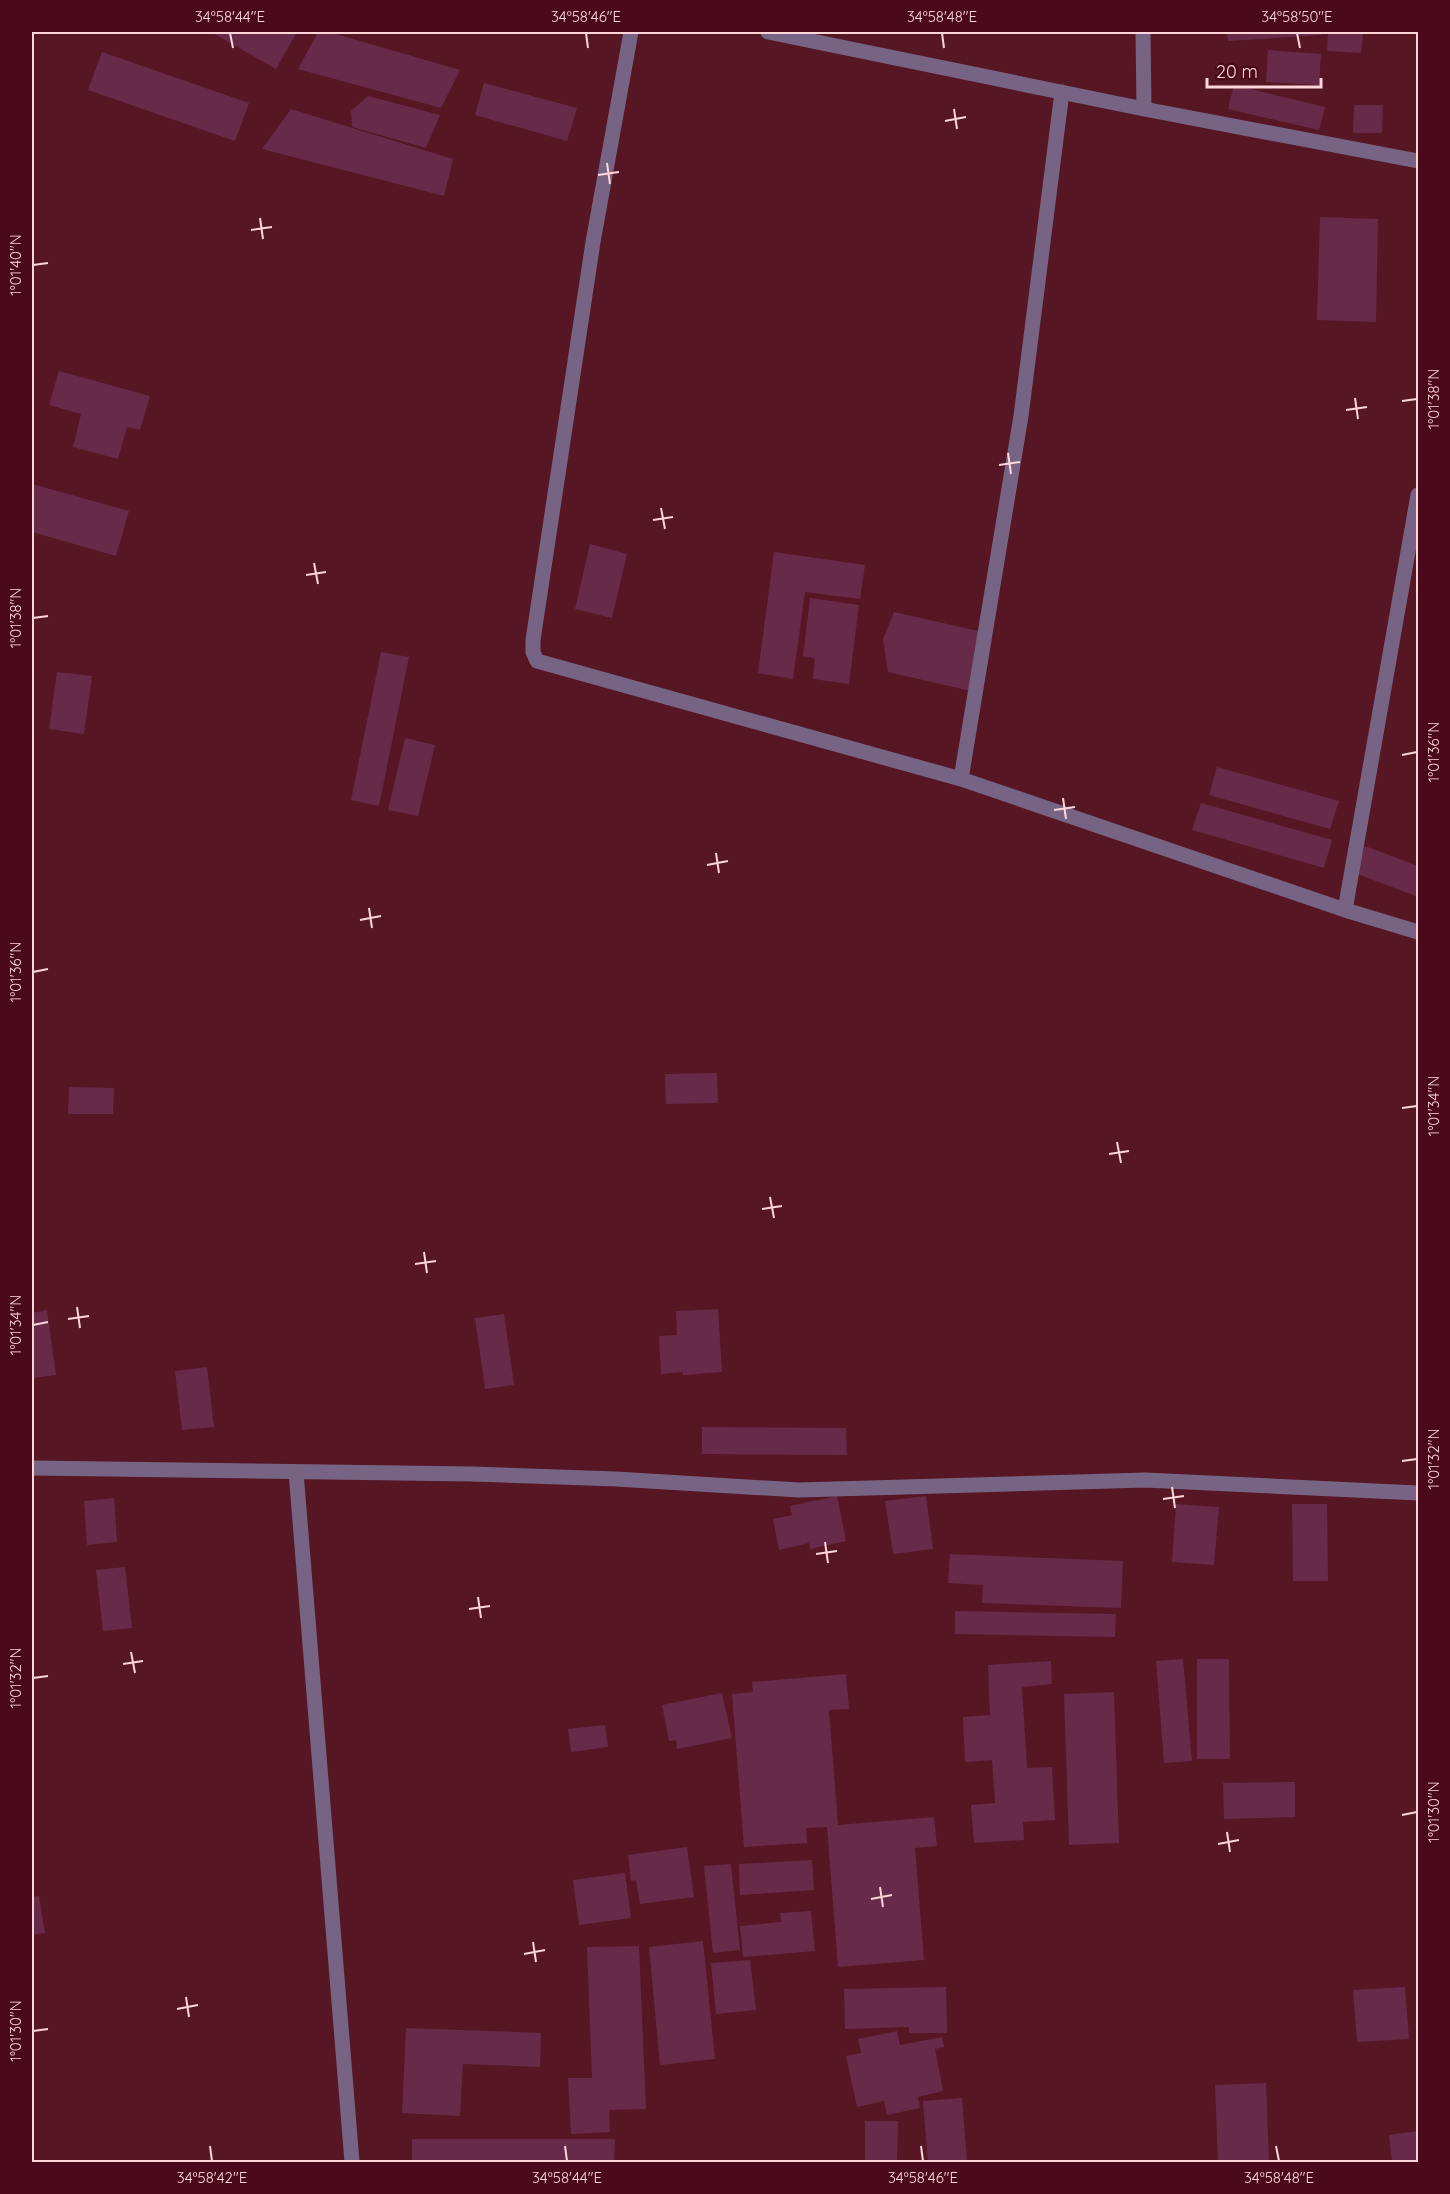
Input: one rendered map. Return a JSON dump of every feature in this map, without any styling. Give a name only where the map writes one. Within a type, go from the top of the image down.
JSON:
[{"type":"street","points":[[631,32],[593,242],[533,652],[537,661],[961,779],[1345,910],[1419,932]]},
{"type":"street","points":[[768,32],[1144,109],[1419,161]]},
{"type":"street","points":[[1143,32],[1144,109]]},
{"type":"street","points":[[961,779],[1021,416],[1062,92]]},
{"type":"street","points":[[1345,910],[1419,495]]},
{"type":"street","points":[[32,1468],[616,1479],[799,1490],[1145,1480],[1419,1493]]},
{"type":"street","points":[[296,1472],[352,2163]]},
{"type":"building","points":[[211,32],[297,32],[276,69]]},
{"type":"building","points":[[318,32],[329,32],[460,70],[441,108],[298,69]]},
{"type":"building","points":[[1227,32],[1321,32],[1321,35],[1228,41]]},
{"type":"building","points":[[1328,32],[1363,33],[1361,53],[1327,51]]},
{"type":"building","points":[[1268,50],[1321,54],[1319,85],[1266,82]]},
{"type":"building","points":[[102,52],[249,103],[235,141],[88,90]]},
{"type":"building","points":[[484,83],[577,108],[567,141],[475,115]]},
{"type":"building","points":[[1234,85],[1325,107],[1319,130],[1228,109]]},
{"type":"building","points":[[368,96],[440,115],[426,148],[352,127],[351,111]]},
{"type":"building","points":[[1354,105],[1383,105],[1382,133],[1353,133]]},
{"type":"building","points":[[291,109],[453,159],[444,196],[262,149]]},
{"type":"building","points":[[1320,217],[1378,219],[1376,322],[1317,320]]},
{"type":"building","points":[[59,371],[150,396],[140,430],[127,427],[118,459],[73,447],[81,414],[49,405]]},
{"type":"building","points":[[32,484],[129,511],[116,556],[32,532]]},
{"type":"building","points":[[590,544],[627,554],[612,618],[575,609]]},
{"type":"building","points":[[774,552],[865,565],[860,599],[805,592],[793,679],[758,673]]},
{"type":"building","points":[[810,598],[859,605],[849,684],[813,679],[815,658],[803,656]]},
{"type":"building","points":[[894,612],[983,632],[971,691],[888,672],[883,639]]},
{"type":"building","points":[[381,652],[409,657],[379,806],[351,800]]},
{"type":"building","points":[[57,672],[92,676],[84,734],[49,729]]},
{"type":"building","points":[[405,738],[435,745],[418,816],[388,810]]},
{"type":"building","points":[[1217,767],[1339,801],[1330,829],[1209,795]]},
{"type":"building","points":[[1201,803],[1332,840],[1324,868],[1192,830]]},
{"type":"building","points":[[1365,846],[1418,866],[1418,897],[1355,873]]},
{"type":"building","points":[[717,1073],[718,1103],[666,1104],[665,1074]]},
{"type":"building","points":[[69,1087],[114,1088],[113,1114],[68,1114]]},
{"type":"building","points":[[718,1309],[722,1372],[661,1374],[659,1336],[677,1335],[676,1311]]},
{"type":"building","points":[[47,1310],[56,1375],[32,1378],[32,1313]]},
{"type":"building","points":[[504,1314],[514,1385],[485,1389],[475,1318]]},
{"type":"building","points":[[207,1367],[214,1427],[182,1430],[175,1371]]},
{"type":"building","points":[[702,1427],[846,1428],[847,1455],[702,1454]]},
{"type":"building","points":[[837,1496],[846,1541],[810,1549],[809,1543],[779,1550],[773,1519],[792,1515],[790,1506]]},
{"type":"building","points":[[926,1496],[933,1549],[893,1554],[885,1501]]},
{"type":"building","points":[[114,1498],[117,1542],[87,1545],[84,1501]]},
{"type":"building","points":[[1176,1504],[1219,1507],[1214,1565],[1172,1562]]},
{"type":"building","points":[[1292,1504],[1327,1504],[1328,1581],[1293,1581]]},
{"type":"building","points":[[950,1554],[1123,1561],[1121,1608],[982,1603],[983,1585],[948,1583]]},
{"type":"building","points":[[125,1567],[132,1628],[103,1631],[96,1570]]},
{"type":"building","points":[[955,1611],[1116,1614],[1115,1637],[955,1634]]},
{"type":"building","points":[[1183,1659],[1192,1761],[1164,1763],[1156,1661]]},
{"type":"building","points":[[1197,1659],[1229,1659],[1230,1759],[1197,1759]]},
{"type":"building","points":[[1051,1661],[1052,1684],[1022,1687],[1027,1768],[1052,1767],[1055,1820],[1023,1822],[1024,1840],[974,1843],[971,1805],[995,1803],[992,1760],[965,1762],[963,1717],[990,1715],[988,1665]]},
{"type":"building","points":[[846,1674],[849,1709],[829,1710],[838,1825],[934,1817],[937,1846],[915,1848],[924,1960],[838,1967],[827,1827],[806,1828],[807,1843],[744,1847],[732,1694],[753,1692],[752,1682]]},
{"type":"building","points":[[1114,1692],[1119,1843],[1069,1845],[1064,1694]]},
{"type":"building","points":[[722,1693],[732,1738],[677,1749],[676,1740],[669,1741],[662,1705]]},
{"type":"building","points":[[605,1725],[608,1747],[571,1752],[568,1729]]},
{"type":"building","points":[[1295,1782],[1295,1817],[1224,1819],[1223,1783]]},
{"type":"building","points":[[687,1847],[694,1897],[640,1904],[636,1880],[631,1881],[628,1855]]},
{"type":"building","points":[[812,1860],[814,1890],[740,1895],[739,1864]]},
{"type":"building","points":[[731,1864],[740,1950],[713,1953],[704,1866]]},
{"type":"building","points":[[625,1873],[631,1918],[579,1925],[573,1880]]},
{"type":"building","points":[[39,1896],[45,1933],[32,1935],[32,1897]]},
{"type":"building","points":[[811,1911],[815,1951],[743,1957],[740,1926],[781,1922],[780,1913]]},
{"type":"building","points":[[703,1941],[715,2059],[660,2065],[649,1947]]},
{"type":"building","points":[[639,1946],[646,2109],[609,2110],[610,2132],[571,2134],[568,2078],[592,2078],[587,1947]]},
{"type":"building","points":[[750,1960],[756,2010],[716,2014],[711,1963]]},
{"type":"building","points":[[946,1987],[947,2033],[909,2033],[909,2027],[845,2029],[844,1989]]},
{"type":"building","points":[[1405,1987],[1409,2039],[1357,2042],[1353,1990]]},
{"type":"building","points":[[406,2028],[541,2033],[540,2067],[463,2064],[460,2116],[402,2113]]},
{"type":"building","points":[[897,2031],[900,2045],[942,2037],[944,2047],[935,2049],[943,2091],[918,2097],[920,2108],[887,2115],[884,2101],[857,2107],[846,2056],[861,2053],[858,2039]]},
{"type":"building","points":[[1266,2083],[1269,2162],[1218,2162],[1215,2085]]},
{"type":"building","points":[[962,2098],[967,2162],[928,2162],[923,2101]]},
{"type":"building","points":[[865,2121],[898,2121],[897,2162],[865,2162]]},
{"type":"building","points":[[1418,2131],[1418,2162],[1392,2162],[1389,2135]]},
{"type":"building","points":[[412,2139],[615,2139],[614,2162],[412,2162]]}]
